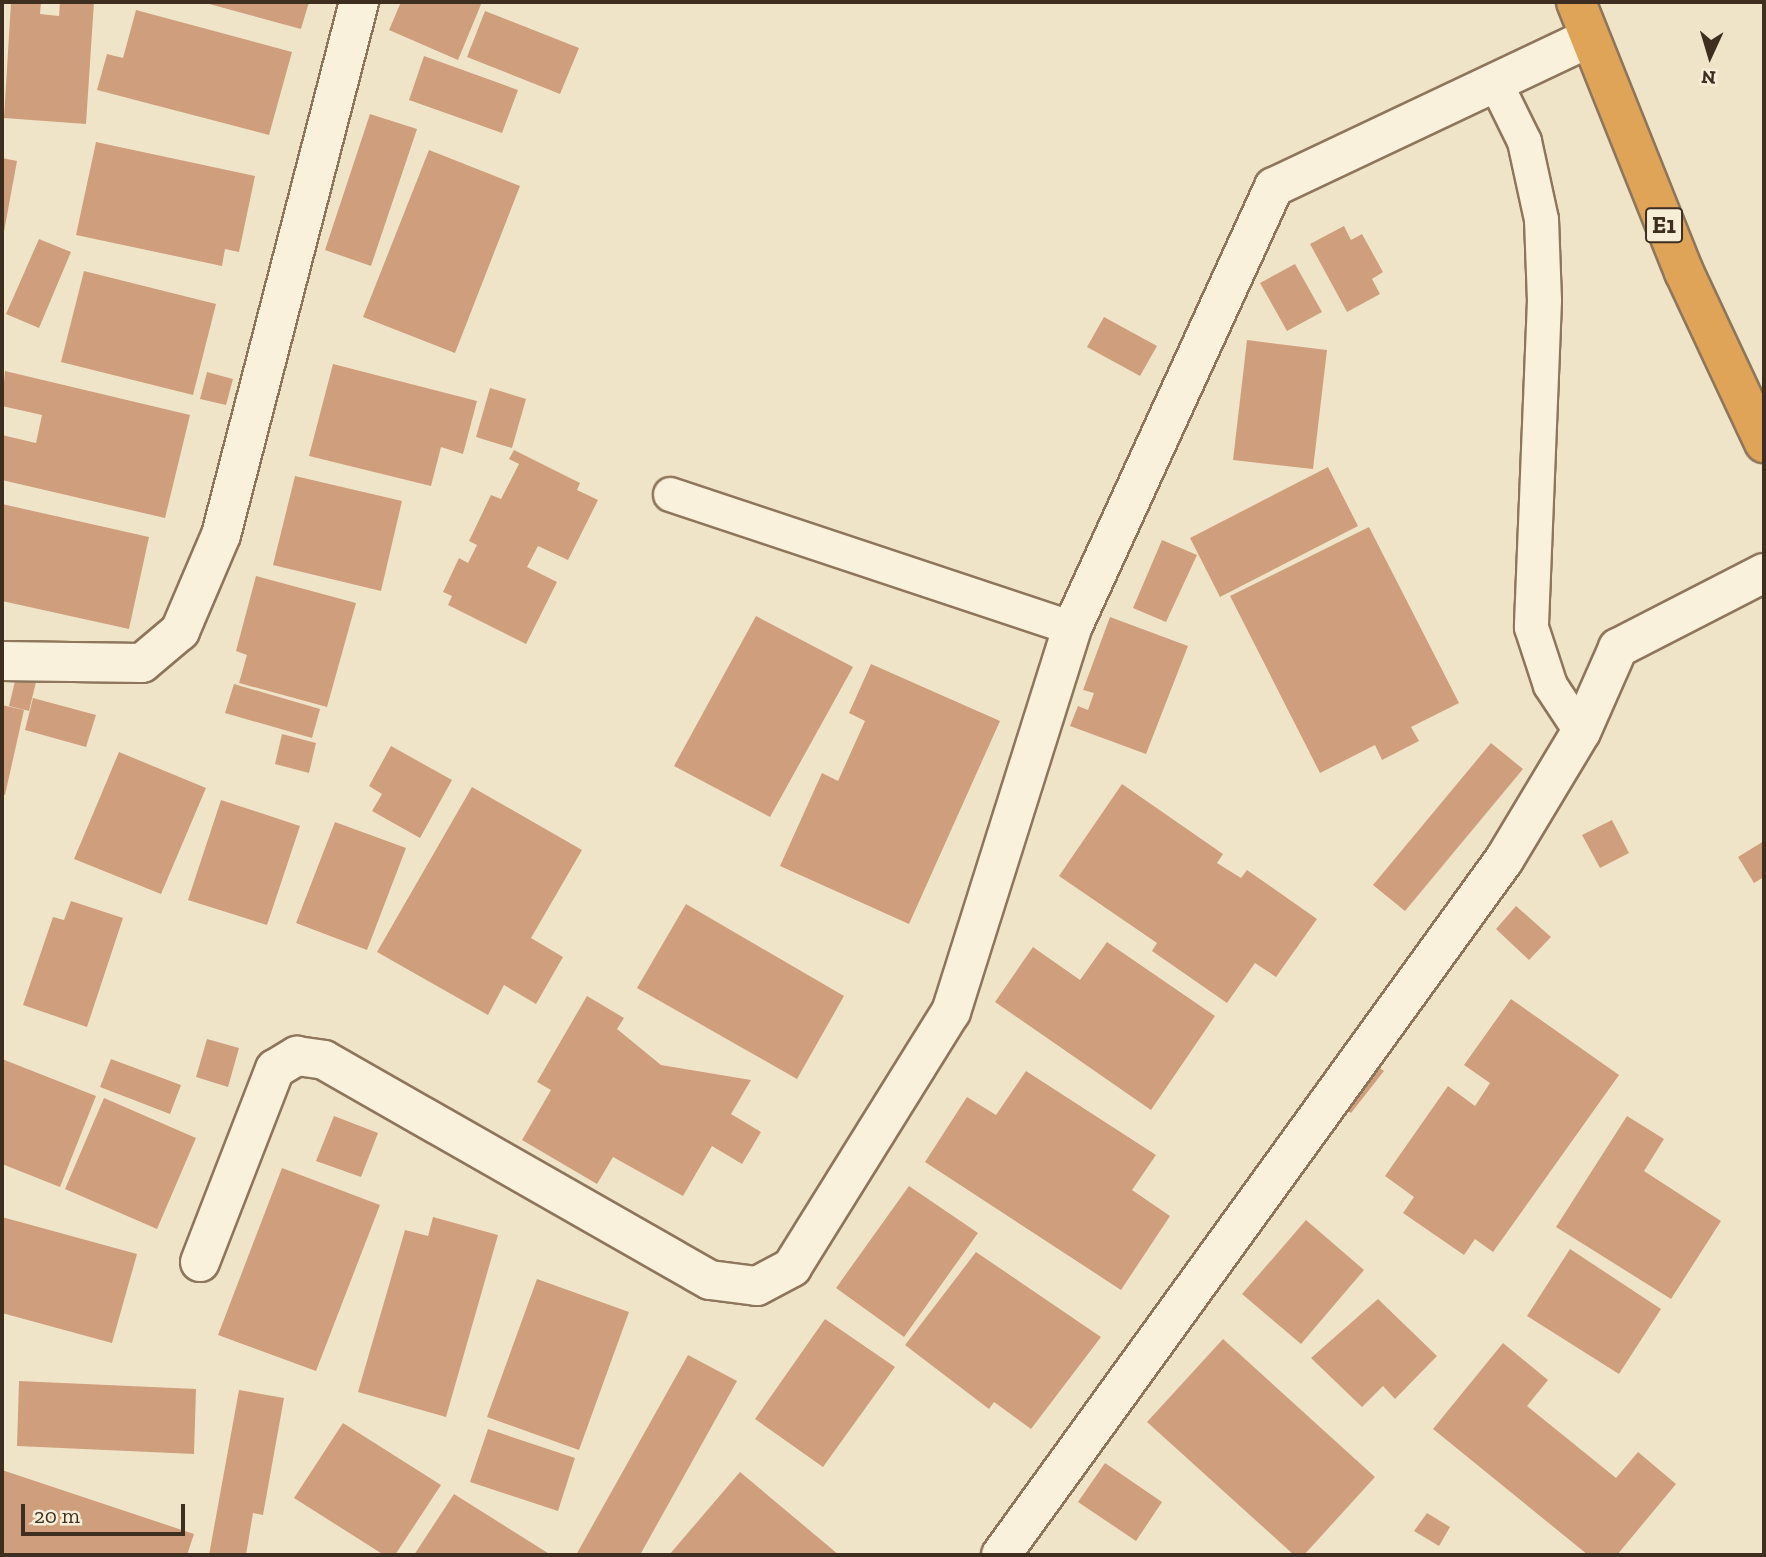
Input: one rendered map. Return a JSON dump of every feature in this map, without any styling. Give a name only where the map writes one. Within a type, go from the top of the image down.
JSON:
[{"type":"highway","name":"E1","points":[[1576,2],[1684,272],[1764,443]]},
{"type":"street","points":[[2,660],[142,663],[180,631],[220,535],[359,2]]},
{"type":"street","points":[[200,1262],[275,1069],[297,1056],[324,1060],[710,1280],[757,1286],[792,1267],[951,1012],[1072,628],[1274,187],[1589,38]]},
{"type":"street","points":[[1001,1555],[1504,860],[1581,732],[1618,648],[1764,573]]},
{"type":"lane","points":[[1495,82],[1524,141],[1541,219],[1544,300],[1531,627],[1550,685],[1581,732]]},
{"type":"lane","points":[[670,494],[1072,628]]},
{"type":"building","points":[[11,2],[41,2],[40,14],[59,16],[60,2],[94,2],[86,124],[4,118]]},
{"type":"building","points":[[202,2],[309,2],[301,29]]},
{"type":"building","points":[[401,2],[482,2],[458,60],[389,30]]},
{"type":"building","points":[[136,10],[292,52],[269,135],[97,90],[107,54],[123,58]]},
{"type":"building","points":[[485,11],[579,48],[560,94],[467,57]]},
{"type":"building","points":[[424,56],[518,90],[502,133],[409,100]]},
{"type":"building","points":[[370,114],[417,129],[371,266],[325,250]]},
{"type":"building","points":[[96,142],[255,176],[239,252],[225,249],[222,266],[76,235]]},
{"type":"building","points":[[429,150],[520,186],[455,353],[363,317]]},
{"type":"building","points":[[2,158],[17,161],[3,237],[2,237]]},
{"type":"building","points":[[1344,226],[1351,240],[1362,234],[1383,272],[1372,279],[1380,294],[1347,312],[1310,244]]},
{"type":"building","points":[[39,239],[71,252],[39,328],[6,314]]},
{"type":"building","points":[[1295,264],[1322,312],[1287,331],[1260,283]]},
{"type":"building","points":[[84,271],[216,304],[193,395],[61,362]]},
{"type":"building","points":[[1104,317],[1157,346],[1140,376],[1087,347]]},
{"type":"building","points":[[1247,340],[1327,350],[1313,469],[1233,460]]},
{"type":"building","points":[[333,364],[477,401],[463,454],[441,447],[431,486],[309,456]]},
{"type":"building","points":[[5,371],[190,415],[165,518],[2,480],[2,435],[36,443],[42,415],[2,406]]},
{"type":"building","points":[[207,372],[233,379],[226,405],[200,399]]},
{"type":"building","points":[[490,388],[526,399],[512,448],[476,437]]},
{"type":"building","points":[[514,450],[580,483],[577,490],[598,500],[568,560],[538,546],[527,567],[557,582],[526,644],[448,605],[452,596],[443,592],[459,558],[468,563],[477,545],[469,541],[491,495],[501,499],[519,464],[509,459]]},
{"type":"building","points":[[1328,467],[1358,526],[1220,597],[1190,538]]},
{"type":"building","points":[[295,476],[402,501],[381,591],[273,565]]},
{"type":"building","points":[[2,504],[149,537],[129,629],[2,601]]},
{"type":"building","points":[[1369,527],[1459,703],[1411,727],[1419,741],[1382,760],[1375,745],[1320,773],[1230,596]]},
{"type":"building","points":[[1162,540],[1197,555],[1166,622],[1133,608]]},
{"type":"building","points":[[256,576],[356,603],[327,707],[239,683],[247,655],[236,651]]},
{"type":"building","points":[[756,616],[853,667],[770,817],[674,766]]},
{"type":"building","points":[[1110,617],[1188,646],[1146,754],[1070,726],[1078,706],[1088,710],[1094,693],[1083,690]]},
{"type":"building","points":[[871,664],[1000,721],[909,924],[780,866],[822,773],[838,781],[865,721],[849,713]]},
{"type":"building","points":[[16,677],[36,682],[29,711],[9,706]]},
{"type":"building","points":[[234,684],[320,709],[312,738],[225,713]]},
{"type":"building","points":[[33,698],[96,715],[86,747],[25,730]]},
{"type":"building","points":[[2,705],[24,710],[5,795],[2,794]]},
{"type":"building","points":[[282,734],[316,743],[309,773],[275,764]]},
{"type":"building","points":[[1491,743],[1523,769],[1405,911],[1373,885]]},
{"type":"building","points":[[391,746],[452,780],[420,838],[372,811],[382,794],[369,786]]},
{"type":"building","points":[[119,752],[206,788],[161,894],[74,859]]},
{"type":"building","points":[[1122,784],[1223,854],[1217,863],[1241,878],[1247,870],[1317,919],[1276,977],[1255,963],[1227,1003],[1152,951],[1157,943],[1059,876]]},
{"type":"building","points":[[472,787],[582,850],[531,938],[563,957],[536,1004],[504,985],[488,1015],[377,952]]},
{"type":"building","points":[[221,800],[300,826],[267,925],[188,900]]},
{"type":"building","points":[[1612,820],[1629,853],[1600,868],[1582,835]]},
{"type":"building","points":[[335,822],[406,848],[367,950],[296,923]]},
{"type":"building","points":[[1764,841],[1764,877],[1754,883],[1738,857]]},
{"type":"building","points":[[71,901],[123,918],[87,1027],[23,1005],[53,917],[64,920]]},
{"type":"building","points":[[686,904],[844,996],[797,1079],[637,988]]},
{"type":"building","points":[[1516,906],[1551,937],[1529,960],[1496,929]]},
{"type":"building","points":[[1107,942],[1215,1016],[1151,1110],[995,1002],[1033,947],[1080,980]]},
{"type":"building","points":[[587,996],[624,1018],[617,1029],[661,1065],[751,1080],[731,1114],[761,1132],[742,1164],[712,1146],[683,1196],[613,1157],[597,1184],[522,1140],[551,1090],[537,1082]]},
{"type":"building","points":[[1511,999],[1619,1075],[1493,1252],[1475,1239],[1464,1255],[1403,1213],[1414,1197],[1385,1176],[1448,1086],[1475,1106],[1490,1083],[1464,1065]]},
{"type":"building","points":[[207,1039],[239,1048],[228,1087],[196,1077]]},
{"type":"building","points":[[2,1059],[96,1096],[60,1187],[2,1164]]},
{"type":"building","points":[[111,1059],[181,1085],[170,1114],[100,1087]]},
{"type":"building","points":[[1366,1059],[1384,1071],[1351,1113],[1334,1101]]},
{"type":"building","points":[[1026,1071],[1156,1155],[1132,1190],[1170,1216],[1121,1290],[925,1162],[967,1097],[996,1115]]},
{"type":"building","points":[[104,1098],[196,1138],[157,1229],[65,1189]]},
{"type":"building","points":[[334,1116],[378,1133],[361,1177],[316,1161]]},
{"type":"building","points":[[1627,1116],[1664,1139],[1644,1171],[1721,1221],[1671,1299],[1556,1227]]},
{"type":"building","points":[[282,1168],[380,1205],[316,1371],[218,1335]]},
{"type":"building","points":[[909,1186],[978,1233],[904,1337],[836,1288]]},
{"type":"building","points":[[2,1217],[137,1254],[112,1343],[2,1313]]},
{"type":"building","points":[[433,1217],[498,1235],[446,1417],[358,1392],[405,1230],[428,1236]]},
{"type":"building","points":[[1306,1220],[1364,1270],[1301,1344],[1242,1294]]},
{"type":"building","points":[[1570,1249],[1661,1309],[1619,1374],[1527,1316]]},
{"type":"building","points":[[976,1252],[1101,1337],[1031,1429],[994,1402],[989,1409],[905,1345]]},
{"type":"building","points":[[537,1279],[629,1312],[579,1450],[487,1417]]},
{"type":"building","points":[[1378,1299],[1437,1356],[1395,1399],[1383,1386],[1362,1407],[1311,1358]]},
{"type":"building","points":[[825,1319],[895,1367],[823,1467],[755,1419]]},
{"type":"building","points":[[1223,1339],[1375,1477],[1304,1555],[1294,1555],[1147,1422]]},
{"type":"building","points":[[1503,1343],[1548,1380],[1527,1406],[1616,1478],[1638,1452],[1676,1484],[1617,1555],[1588,1555],[1433,1429]]},
{"type":"building","points":[[688,1355],[737,1381],[640,1555],[576,1555]]},
{"type":"building","points":[[19,1381],[196,1389],[194,1454],[17,1446]]},
{"type":"building","points":[[239,1390],[284,1398],[263,1515],[253,1513],[246,1555],[209,1555]]},
{"type":"building","points":[[343,1423],[441,1485],[395,1555],[384,1555],[294,1498]]},
{"type":"building","points":[[488,1429],[575,1458],[558,1511],[470,1482]]},
{"type":"building","points":[[1105,1463],[1162,1502],[1136,1541],[1078,1502]]},
{"type":"building","points":[[2,1470],[194,1534],[187,1555],[2,1555]]},
{"type":"building","points":[[740,1472],[839,1555],[669,1555]]},
{"type":"building","points":[[454,1494],[551,1555],[414,1555]]},
{"type":"building","points":[[1427,1513],[1450,1527],[1439,1546],[1414,1531]]}]
